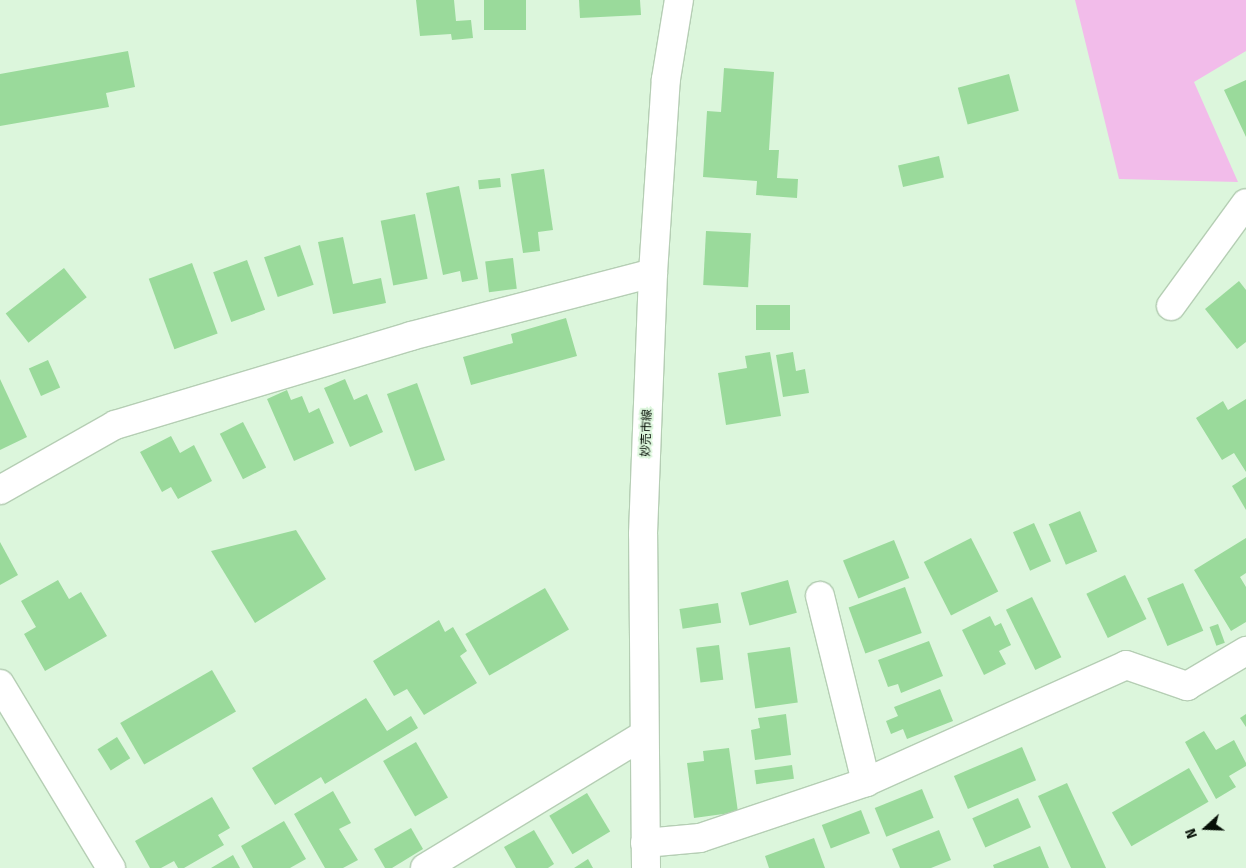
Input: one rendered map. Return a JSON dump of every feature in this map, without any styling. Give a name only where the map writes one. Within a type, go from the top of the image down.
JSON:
[{"type":"street","name":"妙売市線","points":[[646,856],[643,534],[653,273],[666,78],[679,0]]},
{"type":"street","points":[[1171,306],[1246,203]]},
{"type":"street","points":[[0,490],[115,425],[411,336],[653,273]]},
{"type":"street","points":[[820,596],[866,782]]},
{"type":"street","points":[[646,856],[866,782],[1126,664],[1187,686],[1246,651]]},
{"type":"street","points":[[0,684],[111,868]]},
{"type":"street","points":[[425,868],[644,735]]},
{"type":"shaded area","points":[[1075,0],[1246,0],[1246,51],[1194,82],[1238,182],[1119,179]]},
{"type":"building","points":[[416,0],[454,0],[456,21],[471,20],[473,38],[452,40],[451,34],[420,36]]},
{"type":"building","points":[[484,0],[526,0],[526,30],[484,30]]},
{"type":"building","points":[[579,0],[640,0],[641,15],[580,18]]},
{"type":"building","points":[[128,51],[135,87],[106,93],[109,107],[0,126],[0,74]]},
{"type":"building","points":[[724,68],[774,72],[769,150],[779,150],[777,178],[798,179],[797,198],[756,195],[757,181],[703,177],[707,111],[721,112]]},
{"type":"building","points":[[1009,74],[1019,111],[968,124],[958,88]]},
{"type":"building","points":[[1246,80],[1246,137],[1224,90]]},
{"type":"building","points":[[939,156],[944,177],[903,187],[898,165]]},
{"type":"building","points":[[544,169],[553,230],[538,232],[540,251],[523,253],[511,174]]},
{"type":"building","points":[[500,178],[501,187],[479,189],[478,180]]},
{"type":"building","points":[[459,186],[478,279],[462,282],[460,271],[443,275],[426,193]]},
{"type":"building","points":[[415,214],[428,279],[393,285],[381,221]]},
{"type":"building","points":[[706,231],[751,233],[748,287],[703,285]]},
{"type":"building","points":[[343,237],[353,284],[381,278],[386,303],[333,314],[318,242]]},
{"type":"building","points":[[300,245],[314,285],[278,297],[264,257]]},
{"type":"building","points":[[513,258],[517,289],[489,292],[485,261]]},
{"type":"building","points":[[247,260],[265,310],[231,322],[213,272]]},
{"type":"building","points":[[192,263],[218,333],[174,349],[149,279]]},
{"type":"building","points":[[64,268],[87,297],[28,343],[6,314]]},
{"type":"building","points":[[1239,281],[1246,290],[1246,342],[1237,349],[1205,309]]},
{"type":"building","points":[[756,305],[790,305],[790,330],[756,330]]},
{"type":"building","points":[[566,318],[577,356],[471,385],[463,357],[513,343],[511,334]]},
{"type":"building","points":[[770,352],[781,416],[726,425],[718,373],[747,368],[745,356]]},
{"type":"building","points":[[793,352],[796,371],[805,369],[809,393],[783,397],[776,355]]},
{"type":"building","points":[[48,360],[60,387],[41,396],[29,369]]},
{"type":"building","points":[[0,379],[27,437],[0,450]]},
{"type":"building","points":[[345,379],[354,400],[367,394],[383,432],[350,447],[324,388]]},
{"type":"building","points":[[417,383],[445,460],[415,471],[387,394]]},
{"type":"building","points":[[287,390],[291,400],[302,396],[309,413],[319,408],[334,443],[294,461],[267,399]]},
{"type":"building","points":[[1246,399],[1246,472],[1234,453],[1222,460],[1196,418],[1223,401],[1228,410]]},
{"type":"building","points":[[243,422],[266,467],[243,479],[220,434]]},
{"type":"building","points":[[171,436],[180,453],[194,445],[212,481],[178,499],[171,487],[162,492],[140,452]]},
{"type":"building","points":[[1246,477],[1246,510],[1232,486]]},
{"type":"building","points":[[1080,511],[1097,552],[1066,565],[1049,524]]},
{"type":"building","points":[[1034,523],[1051,561],[1030,571],[1013,532]]},
{"type":"building","points":[[296,530],[326,579],[255,623],[211,551]]},
{"type":"building","points":[[971,538],[998,591],[951,616],[924,562]]},
{"type":"building","points":[[1246,538],[1246,573],[1240,577],[1246,587],[1246,622],[1231,631],[1194,570]]},
{"type":"building","points":[[894,540],[909,578],[858,599],[843,561]]},
{"type":"building","points":[[0,542],[18,575],[0,585]]},
{"type":"building","points":[[1125,575],[1146,619],[1108,638],[1086,594]]},
{"type":"building","points":[[58,580],[69,599],[81,592],[107,636],[45,671],[24,634],[36,627],[21,601]]},
{"type":"building","points":[[788,580],[797,613],[749,626],[741,593]]},
{"type":"building","points":[[1183,583],[1203,631],[1167,646],[1147,598]]},
{"type":"building","points":[[905,587],[922,633],[865,654],[849,608]]},
{"type":"building","points":[[545,588],[569,630],[489,676],[465,634]]},
{"type":"building","points":[[1032,597],[1061,657],[1035,670],[1006,610]]},
{"type":"building","points":[[718,603],[721,623],[683,629],[679,609]]},
{"type":"building","points":[[990,616],[995,626],[1001,623],[1011,645],[999,651],[1006,664],[984,675],[962,630]]},
{"type":"building","points":[[439,620],[445,632],[453,627],[467,651],[460,656],[477,683],[424,715],[407,689],[394,696],[373,661]]},
{"type":"building","points":[[1218,624],[1225,643],[1216,646],[1210,627]]},
{"type":"building","points":[[929,641],[943,676],[901,693],[898,684],[888,687],[878,660]]},
{"type":"building","points":[[719,645],[723,680],[700,683],[696,648]]},
{"type":"building","points":[[790,647],[798,702],[755,708],[747,653]]},
{"type":"building","points":[[212,670],[236,712],[144,765],[120,723]]},
{"type":"building","points":[[940,689],[953,721],[907,739],[903,729],[891,734],[886,721],[898,716],[894,707]]},
{"type":"building","points":[[366,698],[387,731],[411,716],[418,728],[325,784],[321,777],[275,805],[252,768]]},
{"type":"building","points":[[786,714],[791,755],[755,760],[751,730],[760,728],[758,718]]},
{"type":"building","points":[[1246,714],[1246,727],[1240,718]]},
{"type":"building","points":[[1204,731],[1216,750],[1234,740],[1246,763],[1246,766],[1229,776],[1236,787],[1216,799],[1185,742]]},
{"type":"building","points":[[117,737],[130,758],[111,770],[97,749]]},
{"type":"building","points":[[416,742],[448,797],[415,816],[383,761]]},
{"type":"building","points":[[1022,747],[1036,780],[968,809],[954,776]]},
{"type":"building","points":[[729,748],[738,812],[694,818],[687,763],[704,761],[703,751]]},
{"type":"building","points":[[792,765],[794,779],[756,784],[754,770]]},
{"type":"building","points":[[1189,768],[1208,802],[1131,846],[1112,812]]},
{"type":"building","points":[[1067,783],[1106,868],[1071,868],[1038,796]]},
{"type":"building","points":[[922,789],[934,818],[886,837],[875,808]]},
{"type":"building","points":[[333,791],[351,823],[339,829],[358,860],[343,868],[325,868],[294,814]]},
{"type":"building","points":[[587,793],[610,832],[572,854],[549,816]]},
{"type":"building","points":[[212,797],[230,828],[218,835],[224,845],[184,868],[178,868],[174,861],[161,868],[150,868],[135,841]]},
{"type":"building","points":[[1018,798],[1031,827],[985,848],[972,818]]},
{"type":"building","points":[[861,810],[870,833],[831,848],[822,825]]},
{"type":"building","points":[[284,821],[306,859],[290,868],[253,868],[241,846]]},
{"type":"building","points":[[411,828],[423,849],[392,868],[385,868],[374,849]]},
{"type":"building","points":[[534,830],[554,864],[548,868],[516,868],[504,847]]},
{"type":"building","points":[[939,830],[951,860],[931,868],[900,868],[892,849]]},
{"type":"building","points":[[814,838],[825,868],[769,868],[765,856]]},
{"type":"building","points":[[1040,846],[1049,868],[994,868],[993,865]]},
{"type":"building","points":[[233,855],[240,868],[211,868]]},
{"type":"building","points":[[588,859],[593,868],[574,868]]}]
